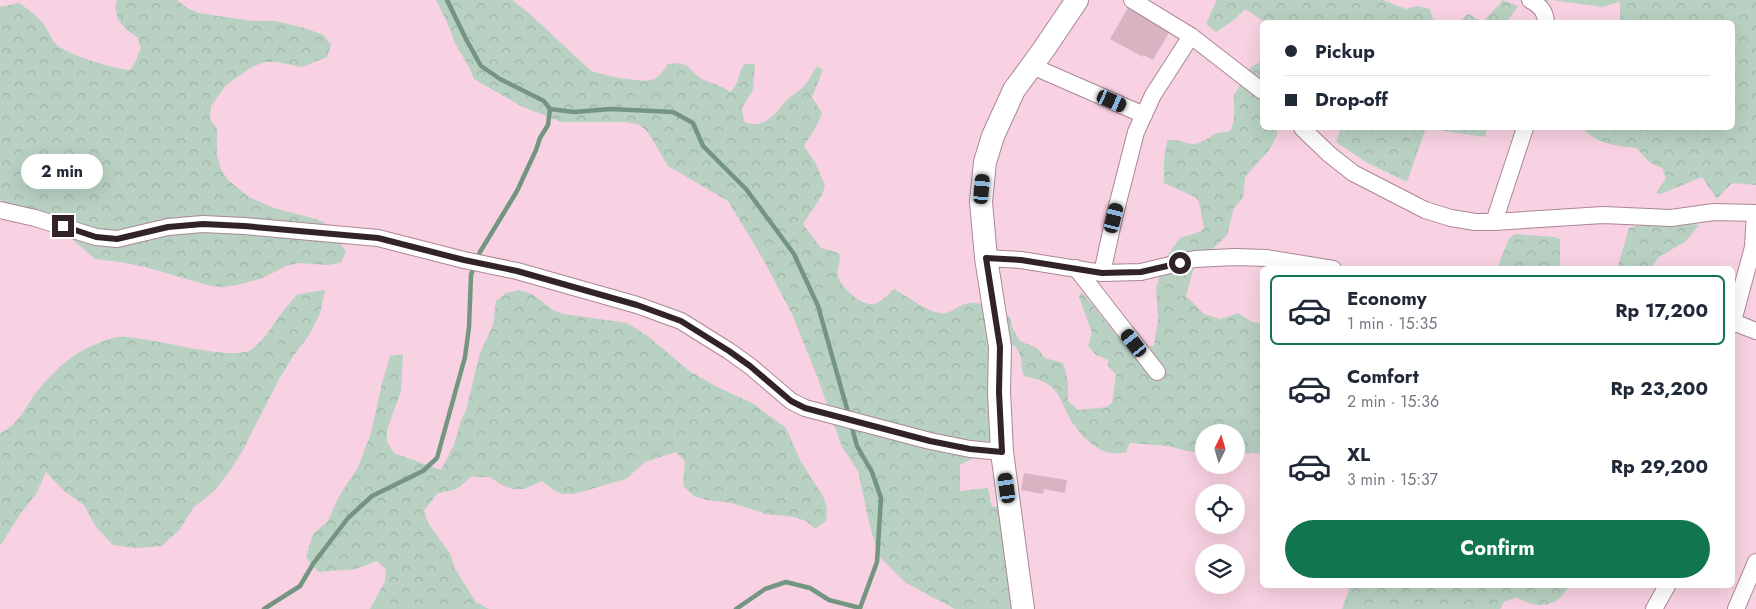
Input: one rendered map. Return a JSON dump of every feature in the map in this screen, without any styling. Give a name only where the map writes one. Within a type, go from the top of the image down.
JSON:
[{"type":"main road","points":[[1023,609],[1002,452],[999,392],[1000,347],[986,258],[981,202],[985,162],[993,136],[1014,90],[1077,0]]},
{"type":"street","points":[[1132,0],[1191,36],[1260,89]]},
{"type":"street","points":[[1530,0],[1539,5],[1543,10],[1546,20]]},
{"type":"street","points":[[1102,273],[1136,132],[1154,96],[1191,36]]},
{"type":"street","points":[[1032,66],[1144,115]]},
{"type":"street","points":[[1304,130],[1329,154],[1353,173],[1425,210],[1451,218],[1475,222],[1494,222],[1603,215],[1671,218],[1714,212],[1755,213],[1753,247],[1735,316]]},
{"type":"street","points":[[1494,222],[1524,130]]},
{"type":"street","points":[[0,210],[36,218],[96,237],[117,239],[168,227],[203,224],[378,238],[464,260],[517,271],[637,305],[681,321],[729,351],[750,366],[791,401],[805,408],[930,441],[970,449],[1002,452]]},
{"type":"street","points":[[986,258],[1021,260],[1102,273],[1141,272],[1195,260],[1235,257],[1267,258],[1315,266]]},
{"type":"street","points":[[1076,268],[1157,372]]},
{"type":"street","points":[[1735,325],[1756,331]]},
{"type":"street","points":[[1736,609],[1756,562]]},
{"type":"street","points":[[1654,609],[1666,588]]},
{"type":"green space","points":[[117,0],[177,0],[187,8],[199,13],[253,21],[275,21],[324,35],[331,45],[327,57],[302,67],[277,62],[264,62],[252,67],[226,85],[211,106],[210,119],[217,129],[217,156],[221,169],[228,180],[249,197],[274,208],[324,222],[333,231],[346,252],[341,263],[327,265],[298,263],[286,266],[263,278],[237,285],[211,286],[145,267],[95,259],[68,236],[30,224],[0,199],[0,7],[19,3],[42,22],[55,43],[68,52],[113,67],[130,70],[141,48],[137,37],[118,20],[115,7]]},
{"type":"green space","points":[[436,0],[512,0],[530,14],[590,70],[611,76],[646,81],[654,79],[668,64],[683,64],[700,78],[723,87],[730,92],[735,86],[744,64],[755,64],[753,90],[742,108],[744,122],[751,124],[763,122],[773,115],[804,86],[817,66],[823,70],[812,97],[822,113],[804,146],[816,164],[825,186],[819,201],[803,224],[821,248],[839,253],[838,276],[843,286],[864,303],[875,304],[880,302],[894,289],[935,312],[944,313],[965,304],[974,303],[990,307],[1010,317],[1013,329],[1020,341],[1037,348],[1045,358],[1063,363],[1068,381],[1068,401],[1078,410],[1107,407],[1112,403],[1116,375],[1108,366],[1108,360],[1096,355],[1088,346],[1092,333],[1079,297],[1082,292],[1118,337],[1128,345],[1147,348],[1154,345],[1158,320],[1156,287],[1167,256],[1180,238],[1204,229],[1199,202],[1195,197],[1164,183],[1164,159],[1167,141],[1174,140],[1196,144],[1217,133],[1230,131],[1234,120],[1234,95],[1251,67],[1260,62],[1260,130],[1277,130],[1277,135],[1270,149],[1245,177],[1243,198],[1234,208],[1227,235],[1194,267],[1186,296],[1204,314],[1220,319],[1238,313],[1252,322],[1260,324],[1260,453],[1245,454],[1245,424],[1195,424],[1195,452],[1168,446],[1130,443],[1126,452],[1117,454],[1100,449],[1078,430],[1054,389],[1044,382],[1024,376],[1021,358],[1015,346],[1005,345],[1008,444],[985,441],[974,458],[960,465],[960,491],[988,488],[992,507],[1019,502],[1032,609],[955,609],[906,583],[878,555],[858,471],[842,447],[793,316],[762,257],[728,201],[668,166],[648,132],[638,124],[625,122],[561,122],[521,106],[474,79],[455,43]]},
{"type":"green space","points":[[1216,0],[1383,0],[1406,9],[1417,6],[1430,9],[1435,20],[1262,20],[1245,9],[1234,20],[1216,32],[1206,24]]},
{"type":"green space","points":[[1503,0],[1518,6],[1508,20],[1485,20]]},
{"type":"green space","points":[[1551,0],[1620,0],[1621,1],[1603,7]]},
{"type":"green space","points":[[1620,0],[1756,0],[1756,185],[1732,183],[1717,199],[1702,177],[1661,194],[1656,193],[1666,178],[1662,168],[1651,163],[1637,148],[1601,141],[1584,130],[1735,130],[1735,20],[1620,20]]},
{"type":"green space","points":[[1468,14],[1479,20],[1461,20]]},
{"type":"green space","points":[[1340,130],[1425,130],[1407,182],[1366,162],[1336,142]]},
{"type":"green space","points":[[1439,130],[1487,130],[1485,137]]},
{"type":"green space","points":[[1684,223],[1699,225],[1686,241],[1659,257],[1652,266],[1618,266],[1629,228],[1640,225]]},
{"type":"green space","points":[[1515,234],[1560,239],[1560,266],[1498,266],[1509,238]]},
{"type":"green space","points":[[325,290],[320,314],[309,335],[278,381],[243,450],[230,471],[214,491],[193,508],[180,529],[162,546],[137,548],[113,545],[96,527],[84,505],[64,491],[46,472],[36,494],[21,513],[0,546],[0,433],[17,421],[37,391],[64,364],[87,348],[106,340],[121,337],[211,351],[243,353],[252,349],[268,333],[298,294]]},
{"type":"green space","points":[[519,290],[532,294],[553,310],[564,314],[627,323],[649,337],[688,370],[715,386],[752,403],[786,428],[801,462],[823,496],[827,508],[826,521],[815,529],[806,521],[794,517],[766,514],[732,503],[707,500],[694,496],[683,486],[685,461],[676,452],[645,462],[626,479],[574,494],[562,494],[542,481],[524,489],[512,489],[490,477],[470,477],[456,489],[438,493],[424,510],[428,523],[451,555],[454,567],[476,602],[489,609],[370,609],[385,581],[386,569],[377,561],[356,569],[318,572],[306,557],[313,534],[328,521],[338,498],[358,467],[371,433],[390,356],[403,354],[401,391],[387,430],[387,442],[394,453],[441,470],[454,445],[466,410],[480,353],[493,325],[496,301],[506,293]]},
{"type":"green space","points":[[1349,588],[1568,588],[1558,599],[1545,605],[1531,604],[1516,597],[1504,602],[1500,609],[1342,609]]},
{"type":"building","points":[[1128,8],[1170,31],[1153,60],[1144,55],[1143,57],[1110,39]]},
{"type":"building","points":[[1024,473],[1067,480],[1065,493],[1044,489],[1043,494],[1021,490]]},
{"type":"waterway","points":[[447,0],[481,66],[500,79],[544,101],[550,109],[574,112],[611,109],[673,112],[693,123],[703,146],[746,189],[794,254],[818,306],[849,416]]},
{"type":"waterway","points":[[477,259],[517,191],[540,138],[548,125],[550,109]]},
{"type":"waterway","points":[[264,609],[300,586],[313,564],[348,518],[372,496],[423,471],[437,458],[465,357],[469,327],[471,275],[474,266]]},
{"type":"waterway","points":[[736,609],[765,589],[786,582],[810,588],[829,600],[860,608],[877,562],[881,498],[872,472],[857,446],[851,424]]},
{"type":"route","points":[[63,226],[96,237],[117,239],[168,227],[203,224],[378,238],[464,260],[517,271],[637,305],[681,321],[729,351],[750,366],[791,401],[805,408],[930,441],[970,449],[1002,452],[999,392],[1000,347],[986,258],[1021,260],[1102,273],[1141,272],[1180,263]]}]
